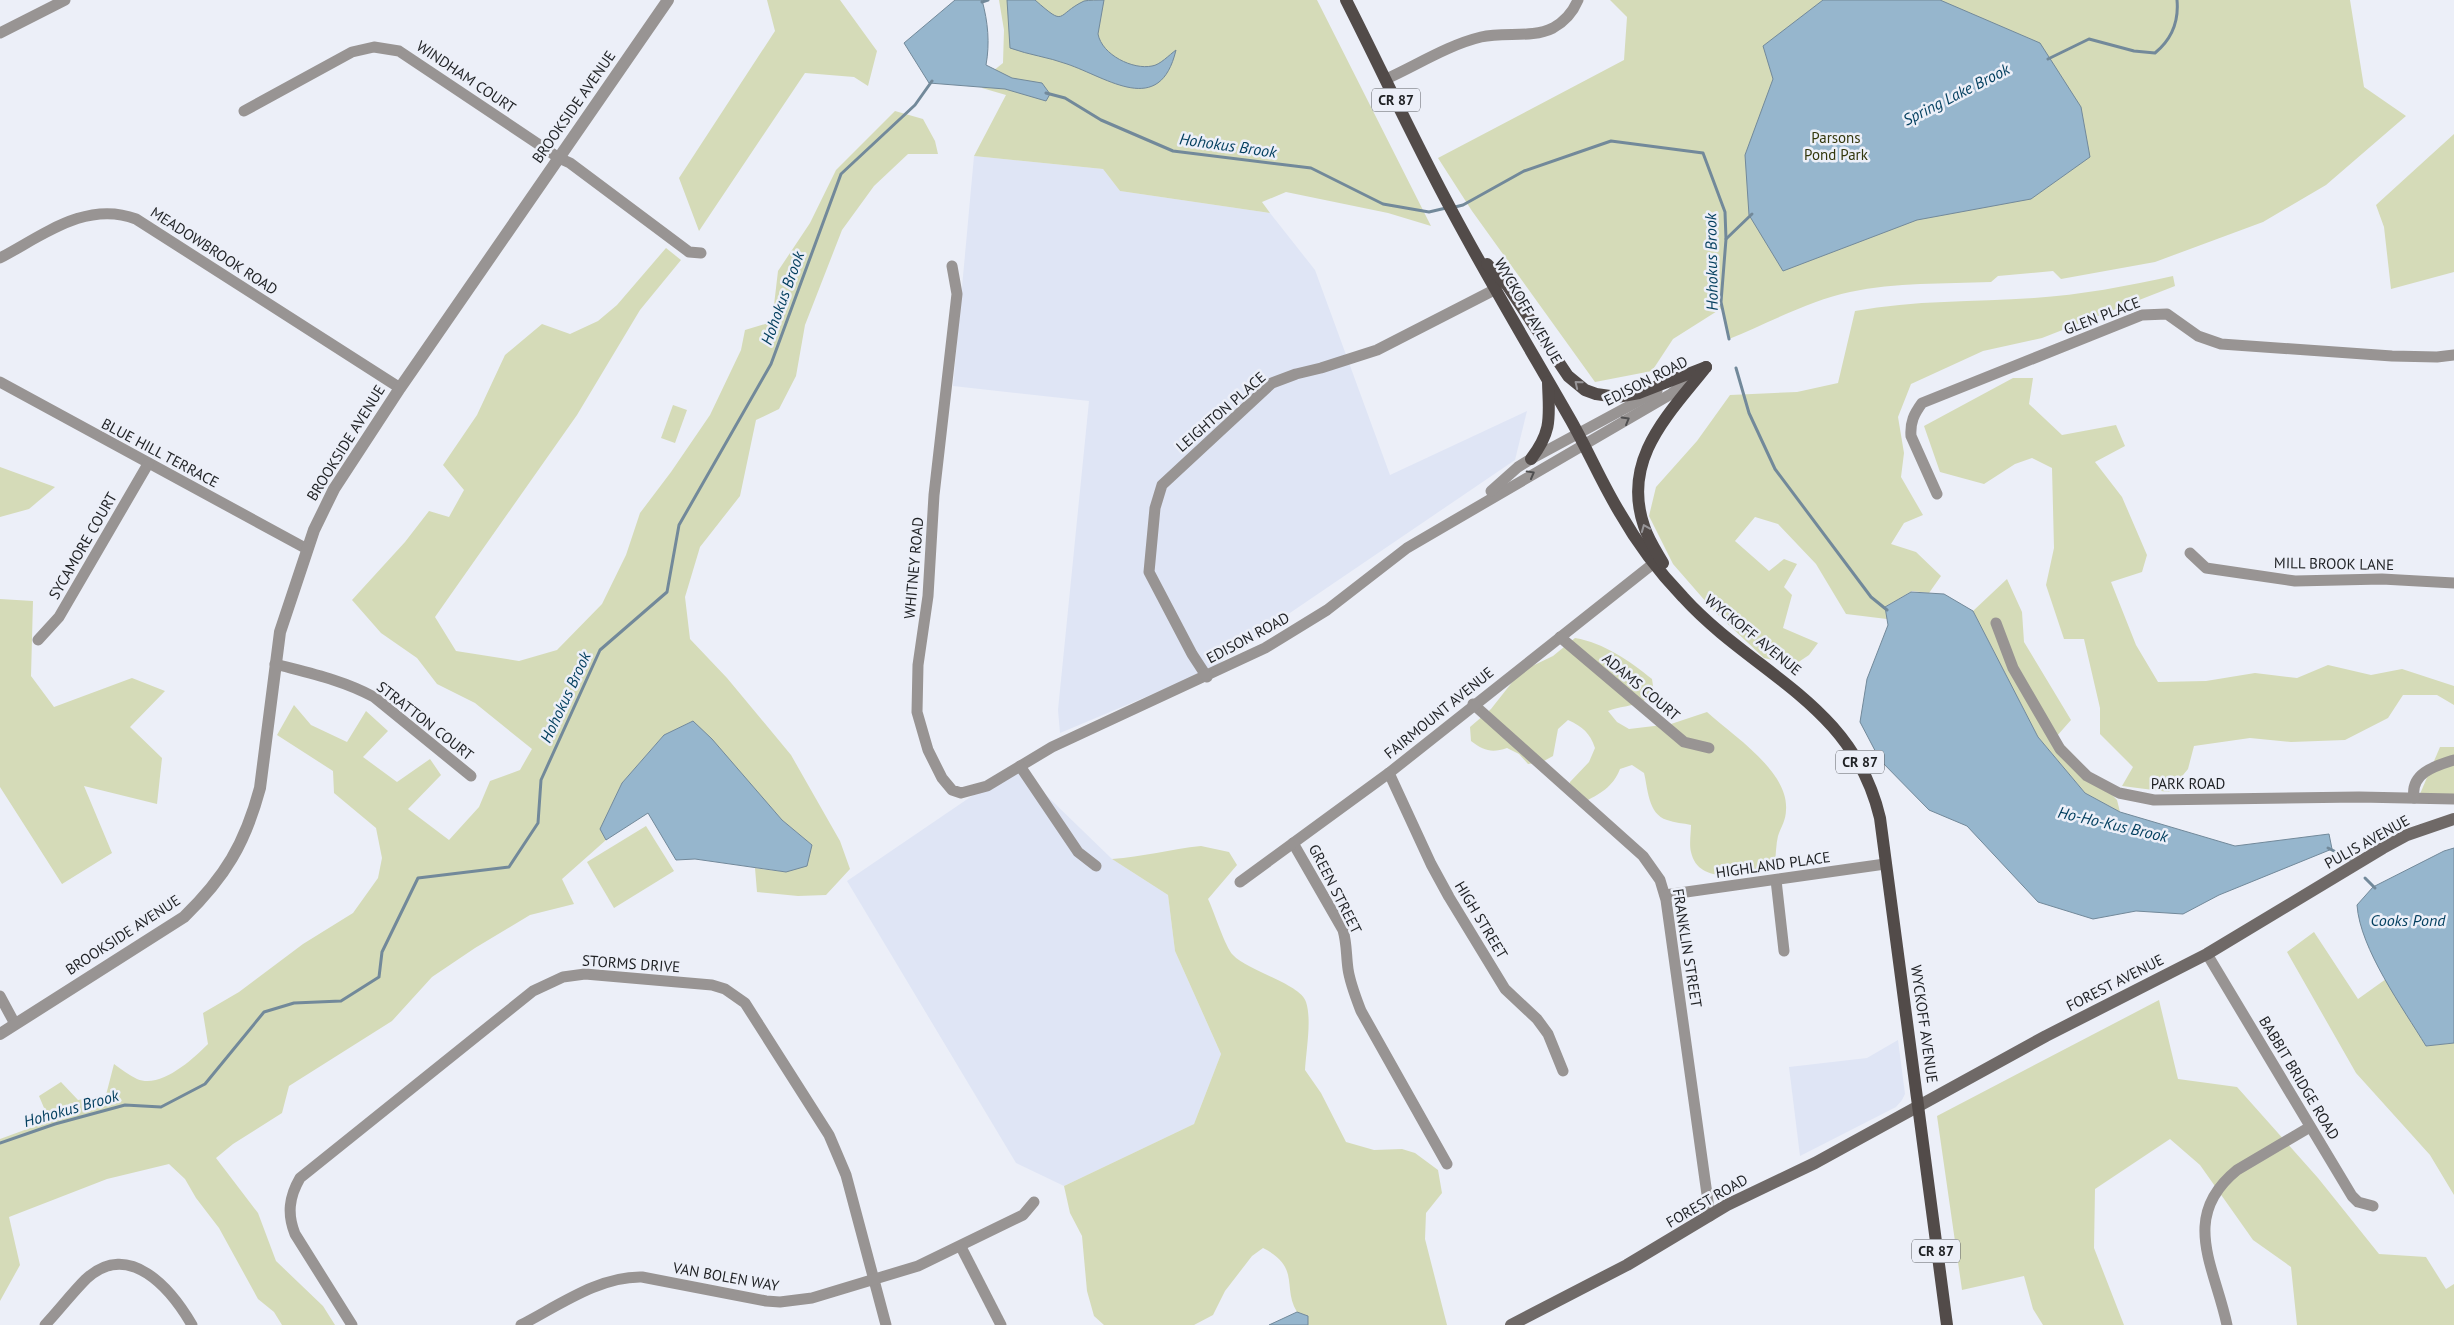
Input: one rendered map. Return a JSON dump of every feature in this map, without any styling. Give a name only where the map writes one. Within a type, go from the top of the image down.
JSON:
[{"type":"main road","name":"WYCKOFF AVENUE","points":[[1346,0],[1446,200],[1581,439],[1619,512],[1654,563],[1700,615],[1724,636],[1801,695],[1846,741],[1868,779],[1876,800],[1919,1107],[1931,1219],[1947,1325]]},
{"type":"main road","points":[[1475,250],[1507,285],[1568,376],[1585,390],[1596,394],[1617,397],[1640,393],[1706,367]]},
{"type":"main road","points":[[1675,588],[1644,527],[1639,508],[1638,482],[1645,453],[1658,428],[1706,367]]},
{"type":"main road","points":[[1531,459],[1543,443],[1549,422],[1548,380]]},
{"type":"main road","name":"PULIS AVENUE","points":[[2324,884],[2407,836],[2454,819]]},
{"type":"main road","name":"FOREST AVENUE","points":[[1919,1107],[2046,1036],[2207,954],[2324,884]]},
{"type":"main road","name":"FOREST ROAD","points":[[1511,1325],[1627,1265],[1710,1216],[1919,1107]]},
{"type":"street","points":[[0,33],[65,0]]},
{"type":"street","name":"BROOKSIDE AVENUE","points":[[0,1034],[184,917],[219,880],[242,843],[260,788],[280,632],[307,549],[334,489],[400,388],[668,0]]},
{"type":"street","points":[[1386,79],[1462,43],[1481,37],[1500,34],[1532,34],[1554,28],[1572,12],[1578,0]]},
{"type":"street","name":"WINDHAM COURT","points":[[244,111],[352,52],[363,48],[386,47],[411,57],[559,158],[570,163],[689,252],[702,253]]},
{"type":"street","name":"MEADOWBROOK ROAD","points":[[0,258],[75,218],[101,212],[127,216],[136,219],[400,388]]},
{"type":"street","name":"WHITNEY ROAD","points":[[952,266],[957,294],[934,495],[928,596],[918,665],[917,712],[928,750],[942,778],[952,790],[961,793],[971,792],[987,786],[1020,766]]},
{"type":"street","name":"LEIGHTON PLACE","points":[[1207,676],[1192,654],[1149,572],[1156,508],[1162,485],[1272,383],[1377,350],[1496,289]]},
{"type":"street","name":"GLEN PLACE","points":[[1937,494],[1912,436],[1910,427],[1914,415],[1922,403],[2142,315],[2167,314],[2198,336],[2221,344],[2392,356],[2437,357],[2454,355]]},
{"type":"street","name":"EDISON ROAD","points":[[1020,766],[1052,747],[1265,648],[1305,624],[1406,548],[1581,439],[1706,367]]},
{"type":"street","name":"BLUE HILL TERRACE","points":[[0,382],[307,549]]},
{"type":"street","name":"EDISON ROAD","points":[[1474,507],[1518,467],[1531,459],[1581,439]]},
{"type":"street","name":"SYCAMORE COURT","points":[[38,640],[58,617],[148,464]]},
{"type":"street","name":"MILL BROOK LANE","points":[[2190,553],[2206,568],[2295,581],[2382,579],[2454,583]]},
{"type":"street","name":"FAIRMOUNT AVENUE","points":[[1240,882],[1388,773],[1654,563]]},
{"type":"street","name":"PARK ROAD","points":[[1996,624],[2013,668],[2060,749],[2087,776],[2119,793],[2154,800],[2414,798]]},
{"type":"street","name":"ADAMS COURT","points":[[1560,637],[1684,742],[1709,748]]},
{"type":"street","name":"STRATTON COURT","points":[[275,664],[342,682],[374,697],[471,776]]},
{"type":"street","name":"FRANKLIN STREET","points":[[1473,704],[1643,856],[1660,880],[1665,895],[1710,1216]]},
{"type":"street","points":[[2414,798],[2414,785],[2417,778],[2438,765],[2454,760]]},
{"type":"street","points":[[1020,766],[1078,852],[1096,866]]},
{"type":"street","name":"HIGH STREET","points":[[1388,773],[1431,864],[1449,897],[1505,989],[1537,1019],[1548,1034],[1563,1071]]},
{"type":"street","name":"PULIS AVENUE","points":[[2414,798],[2454,799]]},
{"type":"street","name":"GREEN STREET","points":[[1293,843],[1342,930],[1348,948],[1348,968],[1358,1004],[1447,1164]]},
{"type":"street","name":"HIGHLAND PLACE","points":[[1665,895],[1885,864]]},
{"type":"street","points":[[1776,880],[1784,951]]},
{"type":"street","name":"BABBIT BRIDGE ROAD","points":[[2207,954],[2352,1196],[2358,1202],[2373,1206]]},
{"type":"street","name":"STORMS DRIVE","points":[[352,1325],[295,1234],[291,1224],[290,1200],[300,1178],[534,991],[563,977],[585,974],[712,985],[725,989],[745,1003],[829,1135],[839,1155],[876,1279],[886,1325]]},
{"type":"street","points":[[0,996],[15,1024]]},
{"type":"street","points":[[2227,1325],[2204,1241],[2206,1214],[2211,1200],[2222,1183],[2236,1170],[2310,1126]]},
{"type":"street","name":"VAN BOLEN WAY","points":[[522,1325],[605,1282],[629,1276],[780,1302],[812,1298],[918,1266],[1023,1215],[1034,1202]]},
{"type":"street","points":[[961,1246],[1001,1325]]},
{"type":"street","points":[[45,1325],[87,1278],[96,1272],[118,1265],[140,1268],[151,1274],[173,1297],[192,1325]]},
{"type":"shaded area","points":[[974,156],[1103,169],[1120,191],[1270,213],[1315,270],[1390,475],[1527,411],[1515,460],[1228,655],[1217,667],[1060,733],[1058,710],[1089,401],[953,386]]},
{"type":"shaded area","points":[[1016,766],[1112,859],[1168,895],[1175,951],[1221,1054],[1194,1124],[1064,1186],[1016,1163],[847,881]]},
{"type":"shaded area","points":[[1898,1040],[1905,1094],[1902,1100],[1896,1107],[1800,1156],[1789,1067],[1867,1058]]},
{"type":"green space","points":[[767,0],[840,0],[877,51],[868,86],[854,77],[805,73],[699,231],[679,178],[775,31]]},
{"type":"green space","points":[[999,0],[1317,0],[1431,226],[1388,213],[1286,192],[1262,202],[1270,213],[1120,191],[1103,169],[974,156],[1006,95],[982,88],[993,71],[1003,63],[1004,30]]},
{"type":"green space","name":"Parsons Pond Park","points":[[1610,0],[2350,0],[2364,87],[2406,116],[2326,185],[2263,222],[2155,262],[2061,279],[2053,271],[1998,276],[1991,282],[1885,286],[1850,292],[1789,313],[1729,339],[1722,308],[1673,339],[1652,371],[1595,382],[1472,211],[1438,158],[1624,60],[1627,17]]},
{"type":"green space","points":[[895,111],[923,119],[935,141],[938,154],[908,154],[874,186],[842,230],[805,325],[796,376],[779,409],[756,420],[740,496],[700,547],[685,597],[690,639],[727,678],[791,755],[840,841],[850,869],[826,895],[798,896],[757,892],[755,868],[786,872],[812,845],[782,820],[693,721],[664,735],[622,783],[600,829],[606,840],[562,879],[574,904],[530,915],[475,948],[432,977],[392,1021],[289,1086],[282,1113],[233,1144],[216,1158],[258,1213],[276,1261],[323,1306],[335,1325],[282,1325],[274,1312],[258,1299],[219,1228],[196,1198],[185,1179],[169,1164],[107,1179],[9,1217],[20,1265],[0,1301],[0,1139],[38,1125],[47,1115],[39,1096],[61,1082],[78,1100],[106,1095],[114,1064],[137,1079],[146,1081],[156,1080],[176,1071],[208,1044],[203,1013],[239,992],[303,944],[353,913],[378,878],[382,858],[376,828],[334,793],[333,771],[277,735],[294,705],[311,725],[347,742],[366,711],[388,731],[363,757],[397,782],[430,759],[441,775],[408,809],[449,840],[479,807],[490,781],[520,770],[532,749],[475,703],[437,684],[417,658],[381,633],[352,600],[405,542],[429,511],[449,517],[464,490],[443,465],[477,415],[505,355],[542,324],[570,334],[598,321],[617,305],[666,248],[681,260],[640,310],[577,415],[435,617],[456,651],[519,661],[557,650],[602,604],[626,555],[640,513],[710,415],[741,350],[745,330],[772,322],[778,271],[810,223],[836,170]]},
{"type":"green space","points":[[2454,134],[2454,272],[2391,289],[2384,227],[2376,205]]},
{"type":"green space","points":[[2173,276],[2175,286],[2042,338],[1983,351],[1911,384],[1898,417],[1904,453],[1901,477],[1923,515],[1904,523],[1891,544],[1916,552],[1941,576],[1929,593],[1912,591],[1885,607],[1887,619],[1846,614],[1816,564],[1778,524],[1755,517],[1735,541],[1769,571],[1784,559],[1797,564],[1784,587],[1792,595],[1783,628],[1818,643],[1809,655],[1794,665],[1764,658],[1714,611],[1673,564],[1649,516],[1656,487],[1697,441],[1730,395],[1797,392],[1838,383],[1855,311],[1922,303],[2069,295]]},
{"type":"green space","points":[[2013,378],[2033,378],[2029,404],[2062,435],[2116,425],[2125,446],[2095,462],[2122,497],[2147,555],[2142,572],[2111,582],[2136,645],[2158,682],[2206,681],[2255,673],[2297,678],[2328,665],[2371,675],[2402,669],[2454,686],[2454,705],[2437,695],[2403,695],[2388,718],[2345,740],[2291,742],[2250,738],[2194,746],[2188,769],[2169,792],[2122,786],[2133,767],[2100,734],[2100,708],[2084,639],[2064,639],[2046,585],[2054,548],[2052,468],[2032,458],[2015,464],[1984,484],[1940,472],[1924,426]]},
{"type":"green space","points":[[673,405],[687,410],[675,443],[661,438]]},
{"type":"green space","points":[[0,467],[55,487],[29,509],[0,517]]},
{"type":"green space","points":[[2007,579],[2022,612],[2024,642],[2071,720],[2056,737],[2117,800],[2120,812],[2085,793],[2038,737],[1973,611]]},
{"type":"green space","points":[[0,599],[33,601],[31,676],[54,707],[132,678],[165,691],[130,727],[162,758],[157,804],[84,786],[112,853],[62,884],[0,787]]},
{"type":"green space","points":[[1575,638],[1606,648],[1652,679],[1654,693],[1648,698],[1608,711],[1617,722],[1629,729],[1671,724],[1707,712],[1744,743],[1769,768],[1778,781],[1784,796],[1786,810],[1777,839],[1775,862],[1754,870],[1728,875],[1704,871],[1696,864],[1691,852],[1691,825],[1667,820],[1656,812],[1652,807],[1644,773],[1632,765],[1620,769],[1610,785],[1582,803],[1570,796],[1570,782],[1589,762],[1595,748],[1591,738],[1585,731],[1568,720],[1558,729],[1553,756],[1542,762],[1528,764],[1519,754],[1507,748],[1488,750],[1471,741],[1470,727],[1491,709],[1517,676],[1528,668],[1553,656]]},
{"type":"green space","points":[[2440,747],[2454,747],[2454,795],[2420,794]]},
{"type":"green space","points":[[646,826],[674,871],[614,908],[587,862]]},
{"type":"green space","points":[[1201,846],[1229,852],[1237,865],[1208,899],[1230,951],[1240,961],[1250,967],[1295,989],[1306,1002],[1309,1026],[1305,1070],[1321,1093],[1346,1142],[1374,1150],[1402,1149],[1415,1153],[1438,1170],[1442,1193],[1426,1213],[1425,1239],[1447,1325],[1308,1325],[1308,1316],[1297,1312],[1293,1303],[1287,1270],[1275,1255],[1263,1248],[1252,1256],[1225,1291],[1213,1315],[1194,1325],[1104,1325],[1094,1316],[1087,1291],[1082,1236],[1070,1213],[1064,1186],[1194,1124],[1221,1054],[1175,951],[1168,895],[1112,859]]},
{"type":"green space","points":[[2314,932],[2358,999],[2386,979],[2426,1046],[2454,1043],[2454,1195],[2430,1155],[2356,1073],[2287,952]]},
{"type":"green space","points":[[2159,1000],[2178,1079],[2237,1087],[2318,1178],[2379,1254],[2426,1257],[2446,1289],[2454,1284],[2454,1325],[2297,1325],[2291,1267],[2253,1240],[2200,1165],[2170,1139],[2095,1189],[2094,1248],[2124,1325],[2043,1325],[2033,1309],[2024,1276],[1962,1290],[1937,1116]]},
{"type":"water","points":[[955,0],[982,0],[988,32],[986,65],[1012,78],[1042,83],[1050,94],[1046,101],[1005,89],[929,83],[904,43]]},
{"type":"water","points":[[1007,0],[1035,0],[1052,14],[1061,16],[1084,1],[1104,0],[1098,34],[1105,48],[1119,59],[1136,66],[1152,66],[1164,60],[1176,50],[1168,71],[1158,83],[1145,88],[1131,88],[1115,84],[1067,64],[1010,48]]},
{"type":"water","points":[[1823,0],[1940,0],[2040,43],[2081,107],[2090,157],[2031,199],[1917,220],[1783,271],[1749,215],[1745,155],[1773,79],[1763,46]]},
{"type":"water","points":[[1911,592],[1944,594],[1973,611],[2038,737],[2085,793],[2120,812],[2235,846],[2329,834],[2332,849],[2219,895],[2183,914],[2136,911],[2093,919],[2038,902],[1967,826],[1929,810],[1880,760],[1860,722],[1867,679],[1888,625],[1885,607]]},
{"type":"water","points":[[693,721],[712,739],[782,820],[812,845],[807,866],[786,872],[695,859],[676,860],[648,813],[606,840],[600,829],[622,783],[664,735]]},
{"type":"water","name":"Cooks Pond","points":[[2454,848],[2454,1043],[2426,1046],[2374,959],[2360,922],[2357,905],[2373,887],[2444,851]]},
{"type":"water","points":[[1297,1312],[1308,1316],[1308,1325],[1269,1325]]},
{"type":"waterway","points":[[982,2],[988,0]]},
{"type":"waterway","name":"Spring Lake Brook","points":[[2048,59],[2089,39],[2134,51],[2155,53],[2166,42],[2173,30],[2177,16],[2177,0]]},
{"type":"waterway","name":"Hohokus Brook","points":[[0,1143],[55,1124],[125,1105],[161,1107],[205,1084],[264,1012],[294,1003],[341,1001],[379,977],[382,952],[418,878],[509,867],[538,823],[541,780],[600,650],[667,592],[679,525],[771,364],[841,174],[915,105],[932,81]]},
{"type":"waterway","name":"Hohokus Brook","points":[[1046,93],[1065,98],[1101,120],[1173,151],[1311,168],[1383,204],[1429,212],[1446,208]]},
{"type":"waterway","name":"Hohokus Brook","points":[[1455,207],[1463,205],[1524,171],[1611,141],[1703,153],[1725,212],[1726,239],[1721,302],[1729,339]]},
{"type":"waterway","name":"Spring Lake Brook","points":[[1726,239],[1752,214]]},
{"type":"waterway","name":"Hohokus Brook","points":[[1736,368],[1749,413],[1775,469],[1871,597],[1887,610]]},
{"type":"waterway","name":"Ho-Ho-Kus Brook","points":[[2328,848],[2350,859]]},
{"type":"waterway","name":"Ho-Ho-Kus Brook","points":[[2365,878],[2375,888]]}]
